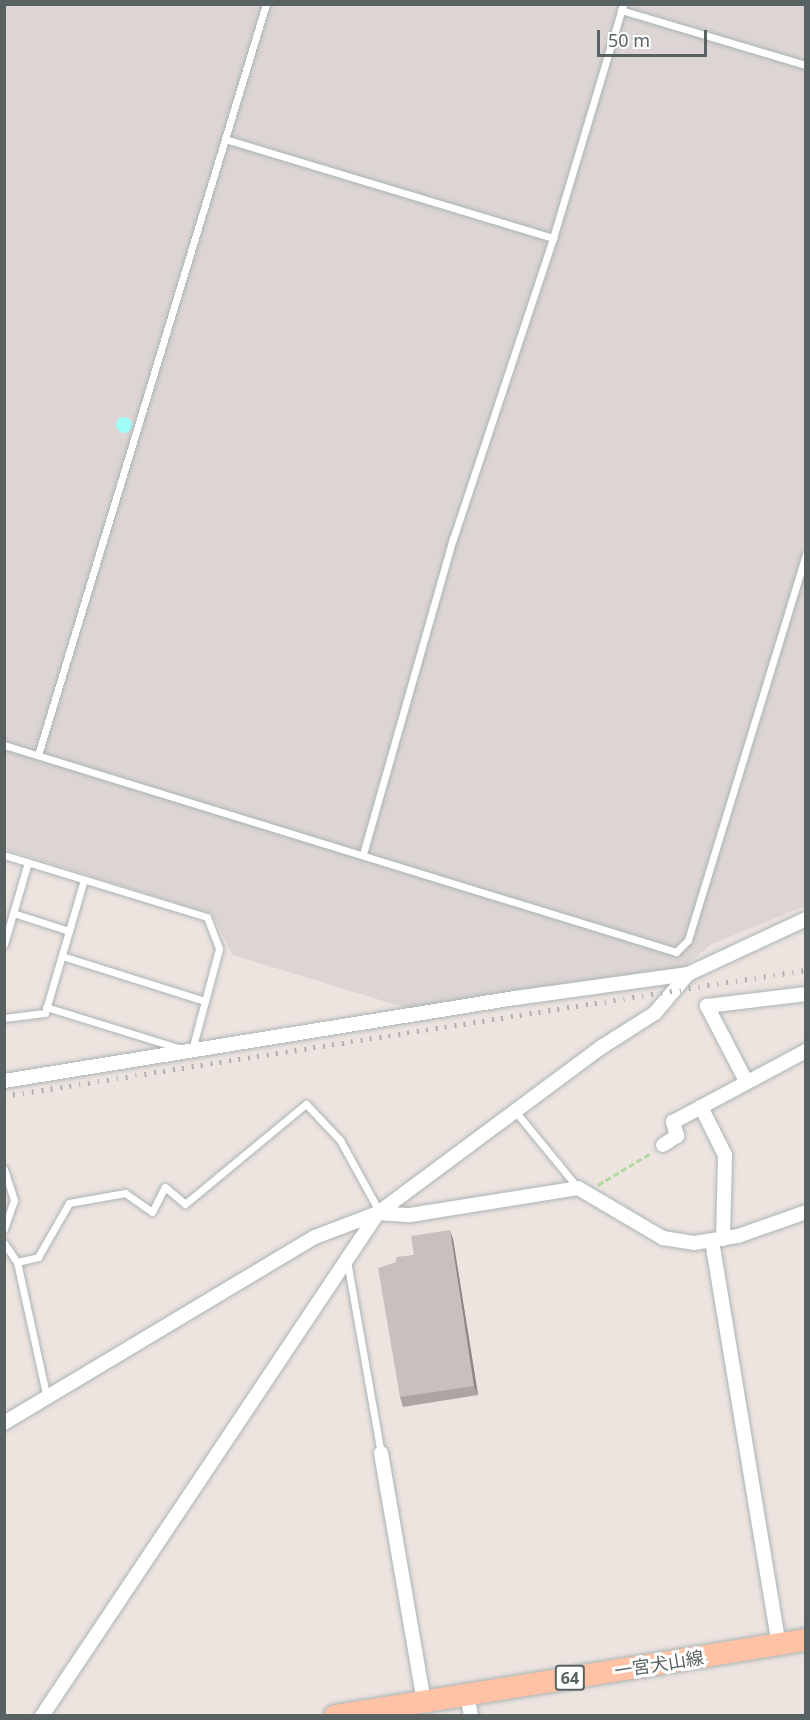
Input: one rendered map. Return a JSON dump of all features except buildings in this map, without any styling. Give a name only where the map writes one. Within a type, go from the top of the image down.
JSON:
[{"type":"main road","name":"一宮犬山線","points":[[335,1716],[424,1701],[469,1705],[806,1640]]},
{"type":"street","points":[[4,1081],[688,974],[806,919]]},
{"type":"street","points":[[4,1423],[315,1237],[378,1213],[600,1048],[655,1013],[688,974]]},
{"type":"street","points":[[746,1081],[707,1006],[806,994]]},
{"type":"street","points":[[663,1145],[677,1136],[673,1122],[806,1051]]},
{"type":"street","points":[[701,1107],[725,1155],[718,1240],[779,1644]]},
{"type":"street","points":[[378,1213],[410,1215],[582,1190],[663,1238],[718,1240],[806,1212]]},
{"type":"street","points":[[42,1716],[378,1213]]},
{"type":"street","points":[[381,1453],[424,1701]]},
{"type":"lane","points":[[38,755],[266,4]]},
{"type":"lane","points":[[363,854],[453,540],[553,238],[622,7],[806,65]]},
{"type":"lane","points":[[225,139],[553,238]]},
{"type":"lane","points":[[4,745],[676,952],[688,940],[806,555]]},
{"type":"lane","points":[[4,855],[207,917],[219,949],[190,1051],[46,1007]]},
{"type":"lane","points":[[4,944],[28,862]]},
{"type":"lane","points":[[4,1018],[45,1013],[84,880]]},
{"type":"lane","points":[[14,913],[69,931]]},
{"type":"lane","points":[[62,956],[205,1001]]},
{"type":"lane","points":[[17,1262],[38,1257],[69,1203],[125,1193],[152,1212],[165,1187],[185,1204],[306,1104],[340,1140],[380,1208],[378,1213]]},
{"type":"lane","points":[[515,1111],[582,1190]]},
{"type":"lane","points":[[4,1169],[14,1200],[4,1230]]},
{"type":"lane","points":[[4,1244],[7,1253],[17,1262],[47,1398]]},
{"type":"lane","points":[[347,1261],[381,1453]]},
{"type":"path","points":[[582,1190],[663,1145]]},
{"type":"shaded area","points":[[4,5],[805,5],[805,906],[710,945],[677,973],[413,1010],[233,955],[212,914],[5,849]]},
{"type":"water","points":[[121,417],[127,417],[132,425],[130,431],[121,433],[116,428],[116,422]]},
{"type":"railway","points":[[4,1096],[806,970]]}]
